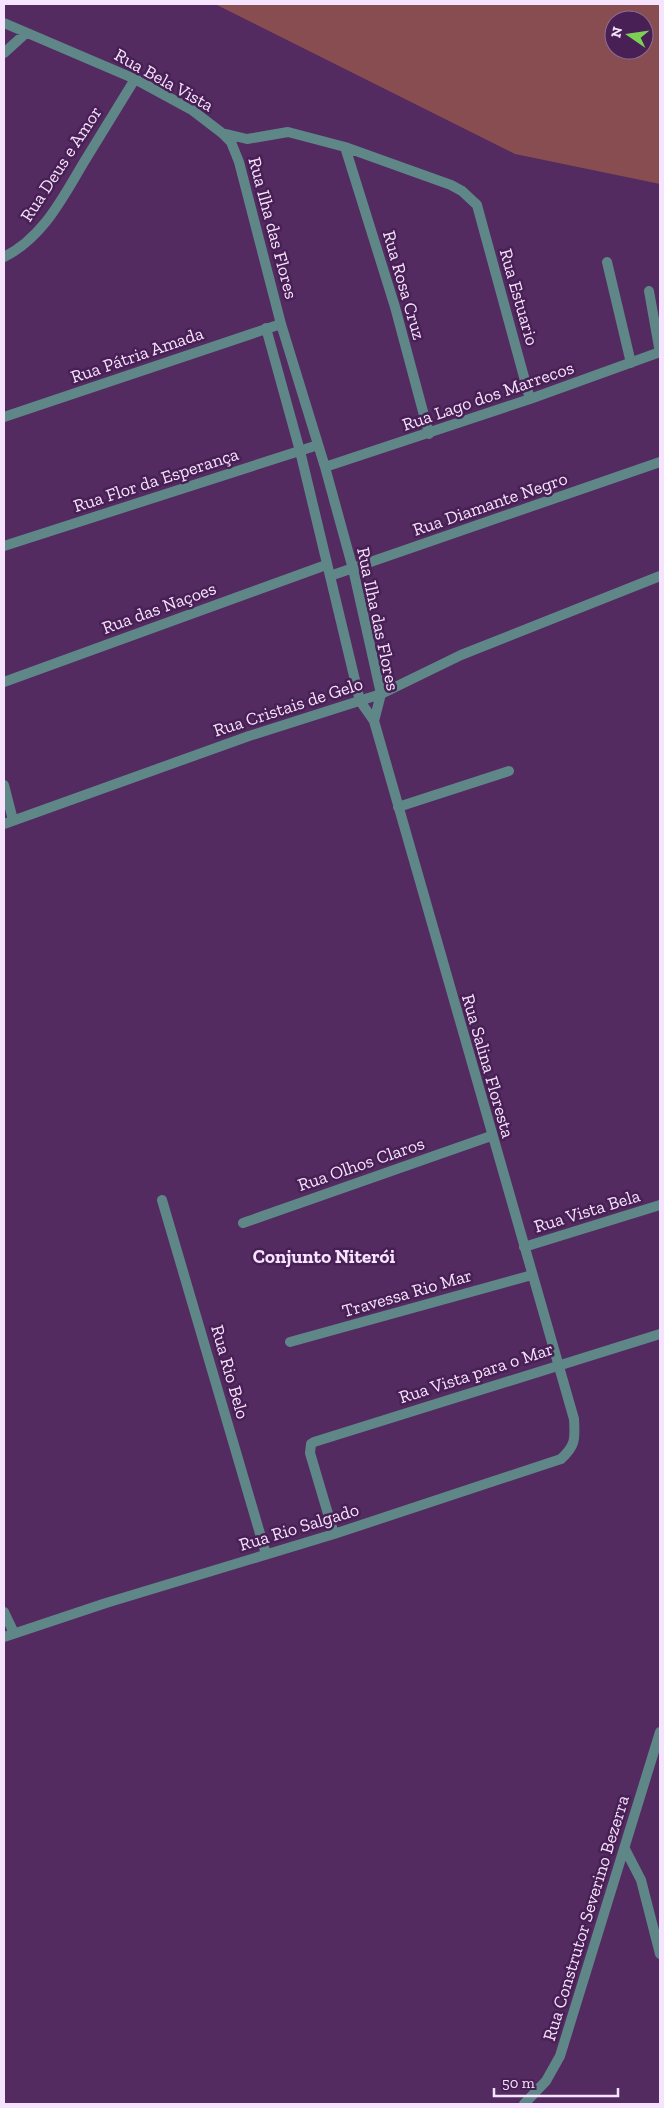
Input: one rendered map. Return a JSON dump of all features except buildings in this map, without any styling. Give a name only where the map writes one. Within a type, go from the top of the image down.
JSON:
[{"type":"street","name":"Rua Bela Vista","points":[[4,23],[135,79],[192,110],[222,133],[247,139],[288,132],[345,147],[451,185],[477,205]]},
{"type":"street","points":[[4,53],[26,33]]},
{"type":"street","name":"Rua Deus e Amor","points":[[4,257],[14,252],[33,237],[52,216],[135,79]]},
{"type":"street","name":"Rua Ilha das Flores","points":[[222,133],[231,142],[239,162],[282,324],[353,569],[381,694],[374,721]]},
{"type":"street","name":"Rua Rosa Cruz","points":[[345,147],[395,307],[429,434]]},
{"type":"street","name":"Rua Estuario","points":[[477,205],[530,399]]},
{"type":"street","points":[[607,262],[631,363]]},
{"type":"street","points":[[649,291],[660,352]]},
{"type":"street","name":"Rua Pátria Amada","points":[[4,417],[282,324]]},
{"type":"street","name":"Rua Ilha das Flores","points":[[266,328],[300,451],[360,701],[374,721]]},
{"type":"street","name":"Rua Lago dos Marrecos","points":[[325,467],[429,434],[660,352]]},
{"type":"street","name":"Rua Flor da Esperança","points":[[4,546],[318,445]]},
{"type":"street","name":"Rua Diamante Negro","points":[[330,576],[660,462]]},
{"type":"street","name":"Rua das Naçoes","points":[[4,682],[326,565]]},
{"type":"street","name":"Rua Cristais de Gelo","points":[[8,822],[249,736],[381,694],[460,655],[660,576]]},
{"type":"street","name":"Rua Salina Floresta","points":[[374,721],[491,1136],[574,1419]]},
{"type":"street","points":[[398,807],[509,771]]},
{"type":"street","points":[[4,785],[8,822]]},
{"type":"street","name":"Rua Olhos Claros","points":[[242,1223],[491,1136]]},
{"type":"street","name":"Rua Rio Belo","points":[[162,1200],[266,1554]]},
{"type":"street","name":"Rua Vista Bela","points":[[524,1247],[660,1205]]},
{"type":"street","name":"Travessa Rio Mar","points":[[290,1342],[532,1275]]},
{"type":"street","name":"Rua Vista para o Mar","points":[[334,1534],[310,1453],[311,1444],[314,1442],[558,1364],[660,1334]]},
{"type":"street","name":"Rua Rio Salgado","points":[[4,1637],[334,1534],[561,1459],[571,1450],[575,1437],[574,1419]]},
{"type":"street","points":[[4,1612],[14,1633]]},
{"type":"street","name":"Rua Construtor Severino Bezerra","points":[[524,2104],[546,2081],[560,2056],[660,1732]]},
{"type":"street","points":[[625,1849],[641,1880],[660,1954]]},
{"type":"shaded area","points":[[215,4],[660,4],[660,184],[515,154]]},
{"type":"district","name":"Conjunto Niterói","points":[[324,1256]]}]
